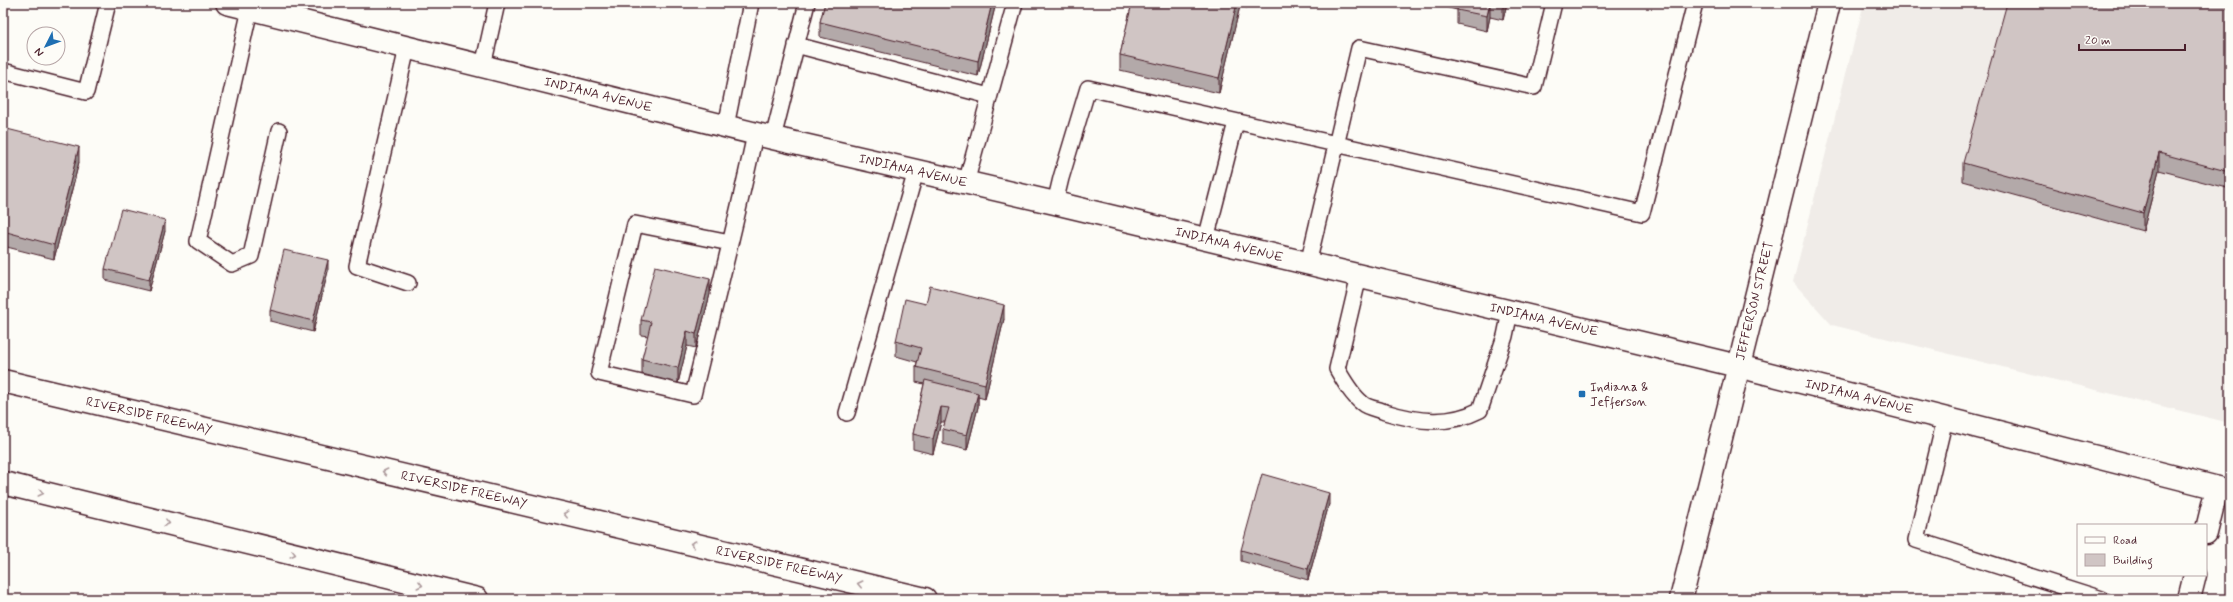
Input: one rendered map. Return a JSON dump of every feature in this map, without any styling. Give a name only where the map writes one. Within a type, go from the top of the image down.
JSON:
[{"type":"main road","name":"INDIANA AVENUE","points":[[227,3],[764,136],[1055,203],[1738,366],[2224,489]]},
{"type":"main road","name":"JEFFERSON STREET","points":[[1681,599],[1829,3]]},
{"type":"main road","name":"RIVERSIDE FREEWAY","points":[[3,381],[925,599]]},
{"type":"main road","points":[[3,483],[477,599]]},
{"type":"main road","points":[[2207,531],[2224,489]]},
{"type":"main road","points":[[2189,599],[2195,576]]},
{"type":"lane","points":[[3,71],[86,92],[108,3]]},
{"type":"lane","points":[[483,66],[497,3]]},
{"type":"lane","points":[[726,126],[751,3]]},
{"type":"lane","points":[[730,243],[635,224],[599,372],[692,394],[730,243],[764,136],[796,46],[807,3]]},
{"type":"lane","points":[[966,183],[1015,3]]},
{"type":"lane","points":[[1308,264],[1335,144],[1359,48],[1534,87],[1554,3]]},
{"type":"lane","points":[[1055,203],[1088,88],[1642,213],[1695,3]]},
{"type":"lane","points":[[250,9],[198,241],[232,264],[250,256],[279,132]]},
{"type":"lane","points":[[796,46],[989,96]]},
{"type":"lane","points":[[407,48],[356,266],[408,283]]},
{"type":"lane","points":[[1206,239],[1236,122]]},
{"type":"lane","points":[[847,413],[916,171]]},
{"type":"lane","points":[[1359,276],[1337,369],[1349,389],[1363,405],[1409,419],[1446,422],[1466,417],[1480,410],[1505,336],[1510,312]]},
{"type":"lane","points":[[1945,419],[1916,540],[2102,599]]},
{"type":"shaded area","points":[[1864,3],[2230,3],[2230,423],[1832,325],[1793,282]]},
{"type":"building","points":[[825,3],[992,3],[978,61],[820,22]]},
{"type":"building","points":[[1132,3],[1237,3],[1219,78],[1120,55]]},
{"type":"building","points":[[1459,3],[1490,3],[1487,16],[1457,10]]},
{"type":"building","points":[[2007,3],[2230,3],[2230,172],[2159,153],[2143,213],[1963,163]]},
{"type":"building","points":[[3,128],[79,147],[54,245],[3,231]]},
{"type":"building","points":[[121,209],[165,220],[149,280],[105,269]]},
{"type":"building","points":[[284,250],[328,260],[313,321],[270,310]]},
{"type":"building","points":[[655,266],[710,279],[696,334],[687,331],[678,368],[642,359],[651,322],[641,320]]},
{"type":"building","points":[[930,286],[1004,305],[985,384],[916,367],[921,348],[896,341],[905,299],[926,304]]},
{"type":"building","points":[[925,380],[978,393],[967,435],[943,429],[949,408],[941,407],[933,439],[913,434]]},
{"type":"building","points":[[1262,474],[1329,493],[1308,569],[1241,550]]},
{"type":"place","name":"Indiana & Jefferson","points":[[1582,394]]}]
